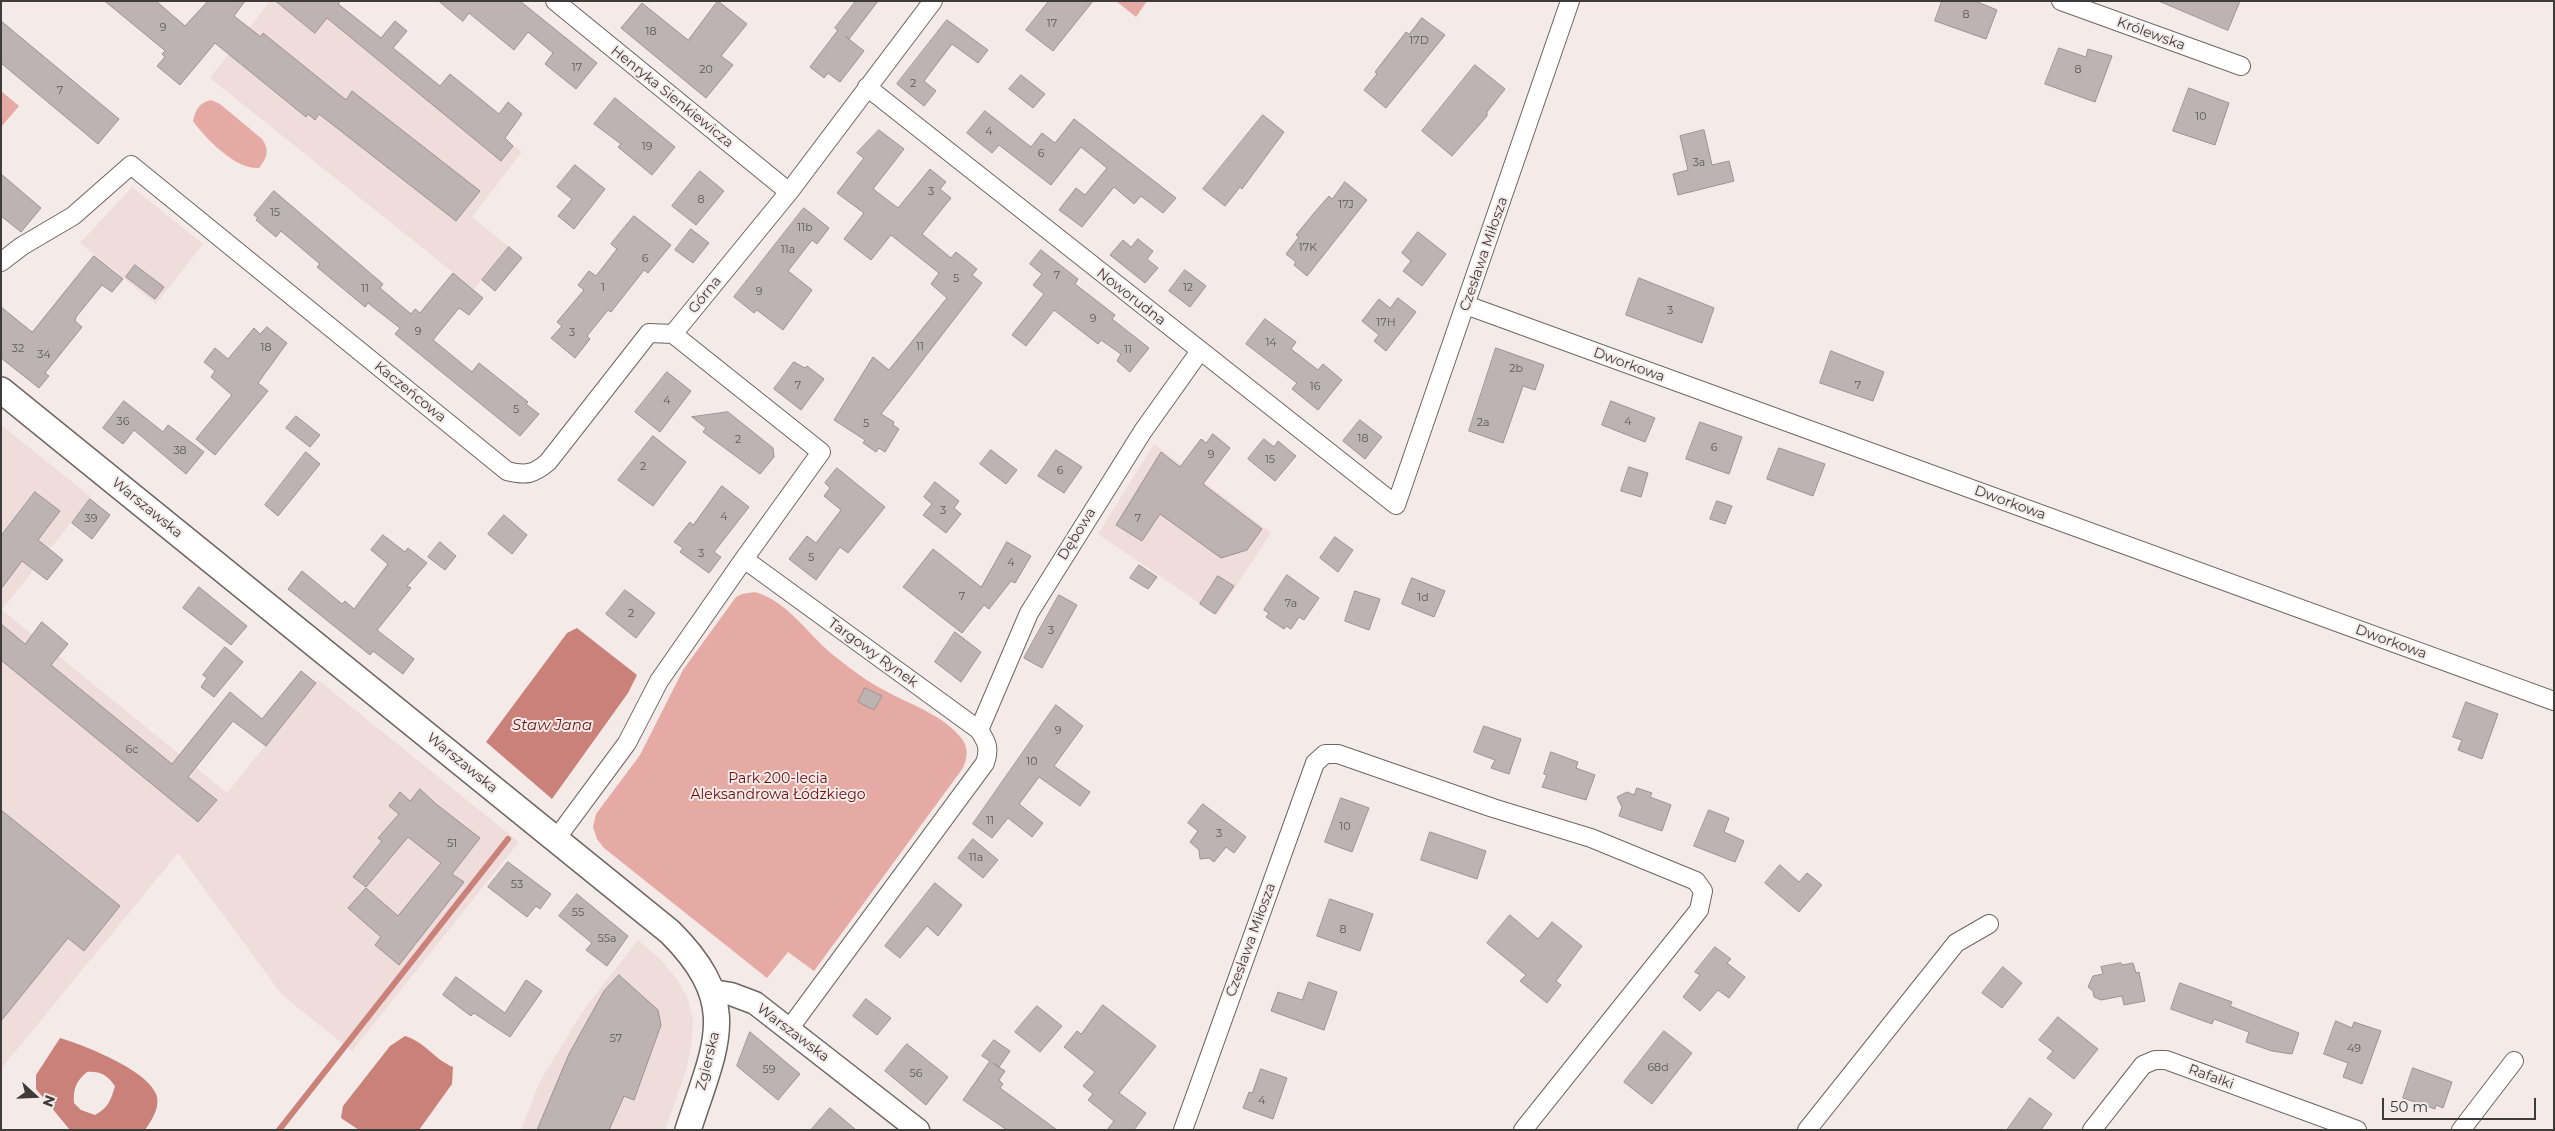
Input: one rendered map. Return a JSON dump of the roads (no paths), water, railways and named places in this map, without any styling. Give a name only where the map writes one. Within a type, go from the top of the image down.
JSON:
[{"type":"main road","name":"Warszawska","points":[[1,390],[670,932],[697,962],[713,991]]},
{"type":"main road","name":"Zgierska","points":[[688,1130],[714,1046],[717,1027],[713,991]]},
{"type":"street","name":"Henryka Sienkiewicza","points":[[555,1],[788,192]]},
{"type":"street","name":"Górna","points":[[673,334],[788,192],[933,1]]},
{"type":"street","name":"Czesława Miłosza","points":[[1396,505],[1570,1]]},
{"type":"street","name":"Królewska","points":[[2061,1],[2241,66]]},
{"type":"street","name":"Noworudna","points":[[867,88],[1396,505]]},
{"type":"street","name":"Kaczeńcowa","points":[[1,262],[22,246],[73,216],[131,165],[507,471],[519,474],[536,472],[548,462],[650,333],[673,334]]},
{"type":"street","name":"Dworkowa","points":[[1466,306],[2554,701]]},
{"type":"street","points":[[556,840],[624,749],[659,681],[821,452],[673,334]]},
{"type":"street","name":"Dębowa","points":[[979,730],[1029,613],[1137,440],[1200,351]]},
{"type":"street","name":"Targowy Rynek","points":[[744,559],[979,730]]},
{"type":"street","points":[[789,1029],[985,763],[989,752],[986,740],[979,730]]},
{"type":"street","name":"Czesława Miłosza","points":[[1183,1130],[1315,763],[1325,754],[1338,754],[1493,808],[1591,838],[1696,881],[1704,891],[1700,910],[1523,1130]]},
{"type":"street","points":[[1807,1130],[1956,943],[1989,924]]},
{"type":"street","name":"Warszawska","points":[[713,991],[731,994],[755,1003],[918,1130]]},
{"type":"street","name":"Rafałki","points":[[2092,1130],[2143,1065],[2155,1060],[2166,1060],[2357,1130]]},
{"type":"street","points":[[2461,1130],[2514,1061]]},
{"type":"water","name":"Staw Jana","points":[[577,628],[637,675],[628,693],[552,799],[486,742],[567,633]]},
{"type":"water","points":[[405,1036],[418,1042],[440,1060],[453,1067],[452,1084],[419,1130],[359,1130],[341,1118],[343,1106],[390,1046]]},
{"type":"water","points":[[60,1038],[99,1052],[141,1076],[156,1094],[157,1108],[145,1130],[70,1130],[36,1089],[36,1075]],"holes":[[[87,1072],[103,1074],[115,1086],[108,1103],[95,1115],[81,1110],[74,1103],[74,1094],[78,1082]]]},
{"type":"waterway","points":[[279,1130],[508,839]]},
{"type":"park label","name":"Park 200-lecia Aleksandrowa Łódzkiego","points":[[778,788]]}]
